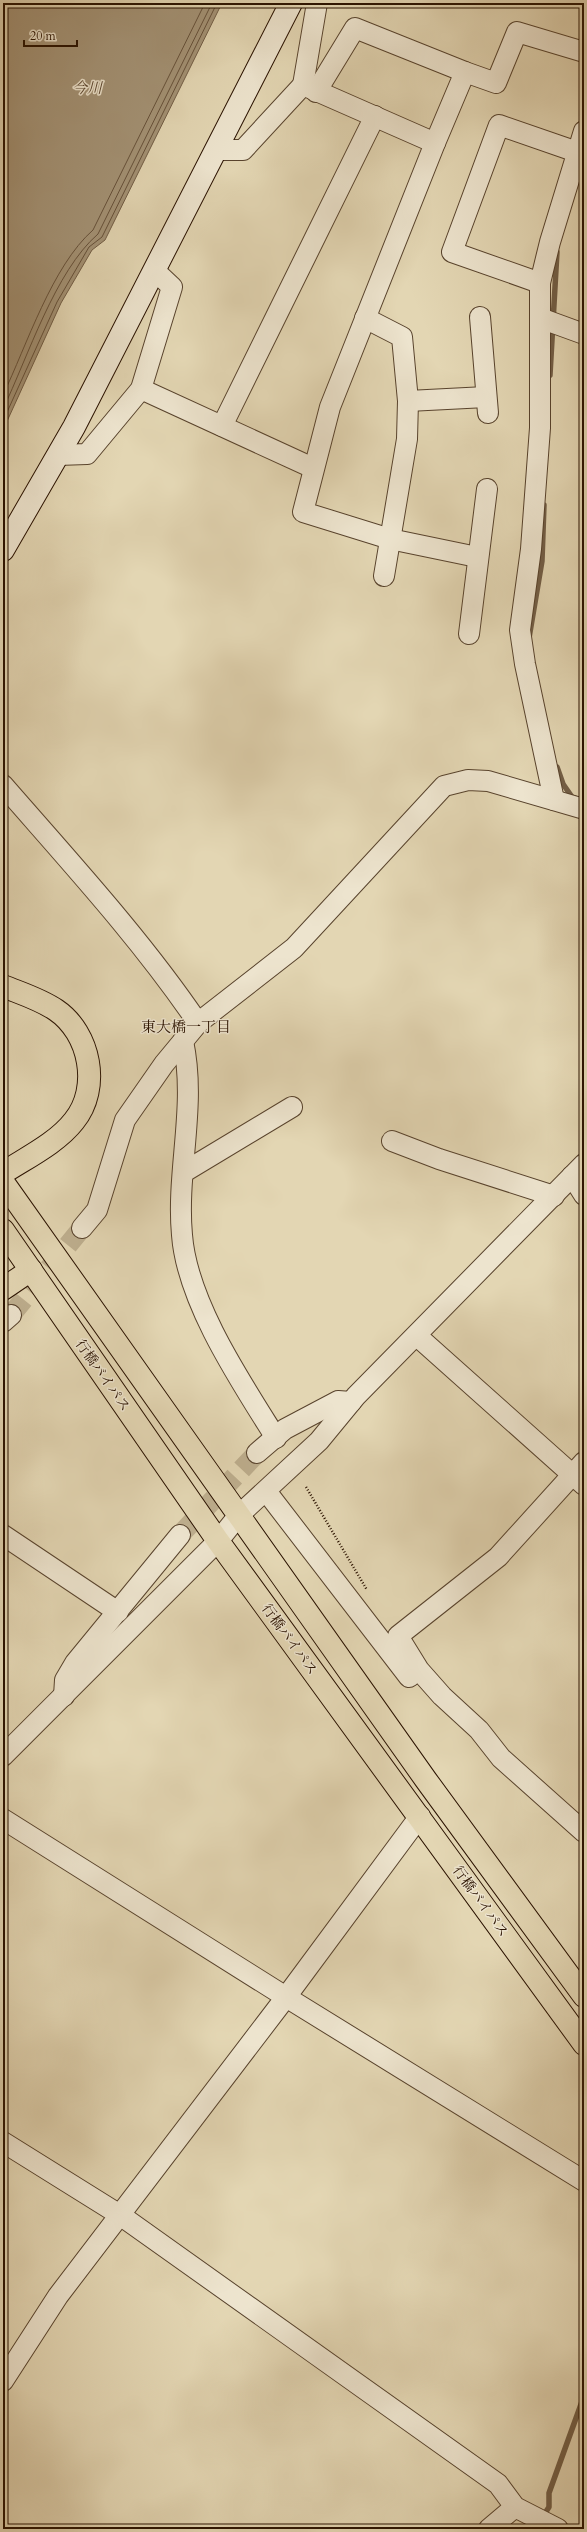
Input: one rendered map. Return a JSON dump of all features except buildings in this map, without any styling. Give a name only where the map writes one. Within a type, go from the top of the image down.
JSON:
[{"type":"highway","points":[[3,986],[40,1001],[68,1020],[84,1045],[89,1078],[88,1091],[75,1120],[63,1133],[3,1173]]},
{"type":"highway","name":"行橋バイパス","points":[[3,1182],[426,1780],[584,1996]]},
{"type":"highway","name":"行橋バイパス","points":[[3,1230],[218,1541],[420,1816],[584,2044]]},
{"type":"highway","points":[[3,1289],[31,1270]]},
{"type":"street","points":[[3,550],[58,455],[155,271],[218,150],[291,3]]},
{"type":"street","points":[[310,88],[317,3]]},
{"type":"street","points":[[218,150],[243,150],[310,88],[355,28],[496,83],[517,32],[584,52]]},
{"type":"street","points":[[465,72],[435,143],[330,407],[313,468],[303,512],[390,539],[477,557]]},
{"type":"street","points":[[310,88],[435,143]]},
{"type":"street","points":[[222,426],[375,116]]},
{"type":"street","points":[[540,283],[452,252],[499,125],[577,152]]},
{"type":"street","points":[[554,800],[524,664],[520,630],[531,549],[540,428],[540,283],[584,131]]},
{"type":"street","points":[[58,455],[87,454],[141,389],[172,288],[155,271]]},
{"type":"street","points":[[408,401],[487,405],[480,317]]},
{"type":"street","points":[[365,318],[402,337],[408,401],[407,439],[384,576]]},
{"type":"street","points":[[540,318],[584,334]]},
{"type":"street","points":[[141,389],[313,468]]},
{"type":"street","points":[[469,634],[486,489]]},
{"type":"street","points":[[82,1228],[97,1210],[125,1120],[164,1064],[198,1024],[294,948],[444,786],[468,780],[488,780],[584,808]]},
{"type":"street","points":[[3,786],[84,878],[175,990],[198,1024]]},
{"type":"street","points":[[183,1041],[187,1061],[188,1114],[182,1235],[189,1272],[219,1343],[276,1438]]},
{"type":"street","points":[[184,1172],[292,1107]]},
{"type":"street","points":[[392,1141],[439,1159],[554,1196]]},
{"type":"street","points":[[3,1756],[64,1697],[218,1541],[239,1515],[319,1441],[351,1402],[578,1170]]},
{"type":"street","points":[[578,1170],[584,1195]]},
{"type":"street","points":[[417,1336],[580,1474],[498,1557],[398,1636],[419,1670],[442,1696],[479,1730],[501,1758],[584,1832]]},
{"type":"street","points":[[257,1453],[285,1429],[338,1401],[351,1402]]},
{"type":"street","points":[[266,1491],[409,1677],[419,1670]]},
{"type":"street","points":[[3,1535],[118,1612]]},
{"type":"street","points":[[64,1697],[65,1680],[75,1663],[180,1535]]},
{"type":"street","points":[[3,2381],[58,2296],[286,1997],[420,1816]]},
{"type":"street","points":[[3,1819],[286,1997],[584,2181]]},
{"type":"street","points":[[3,2142],[120,2215],[498,2484],[515,2507],[558,2529]]},
{"type":"street","points":[[489,2529],[515,2507]]},
{"type":"path","points":[[306,1487],[370,1594]]},
{"type":"water","name":"今川","points":[[3,3],[222,3],[105,240],[92,250],[61,303],[3,430]]},
{"type":"waterway","points":[[579,182],[584,166]]},
{"type":"waterway","points":[[550,375],[557,252]]},
{"type":"waterway","points":[[529,638],[542,561],[544,505]]},
{"type":"waterway","points":[[557,767],[563,784],[572,797],[575,798]]},
{"type":"waterway","points":[[535,2529],[549,2507],[549,2493],[584,2396]]},
{"type":"tunnel","points":[[11,1315],[82,1228]]},
{"type":"tunnel","points":[[180,1535],[257,1453]]},
{"type":"district","name":"東大橋一丁目","points":[[186,1027]]}]
